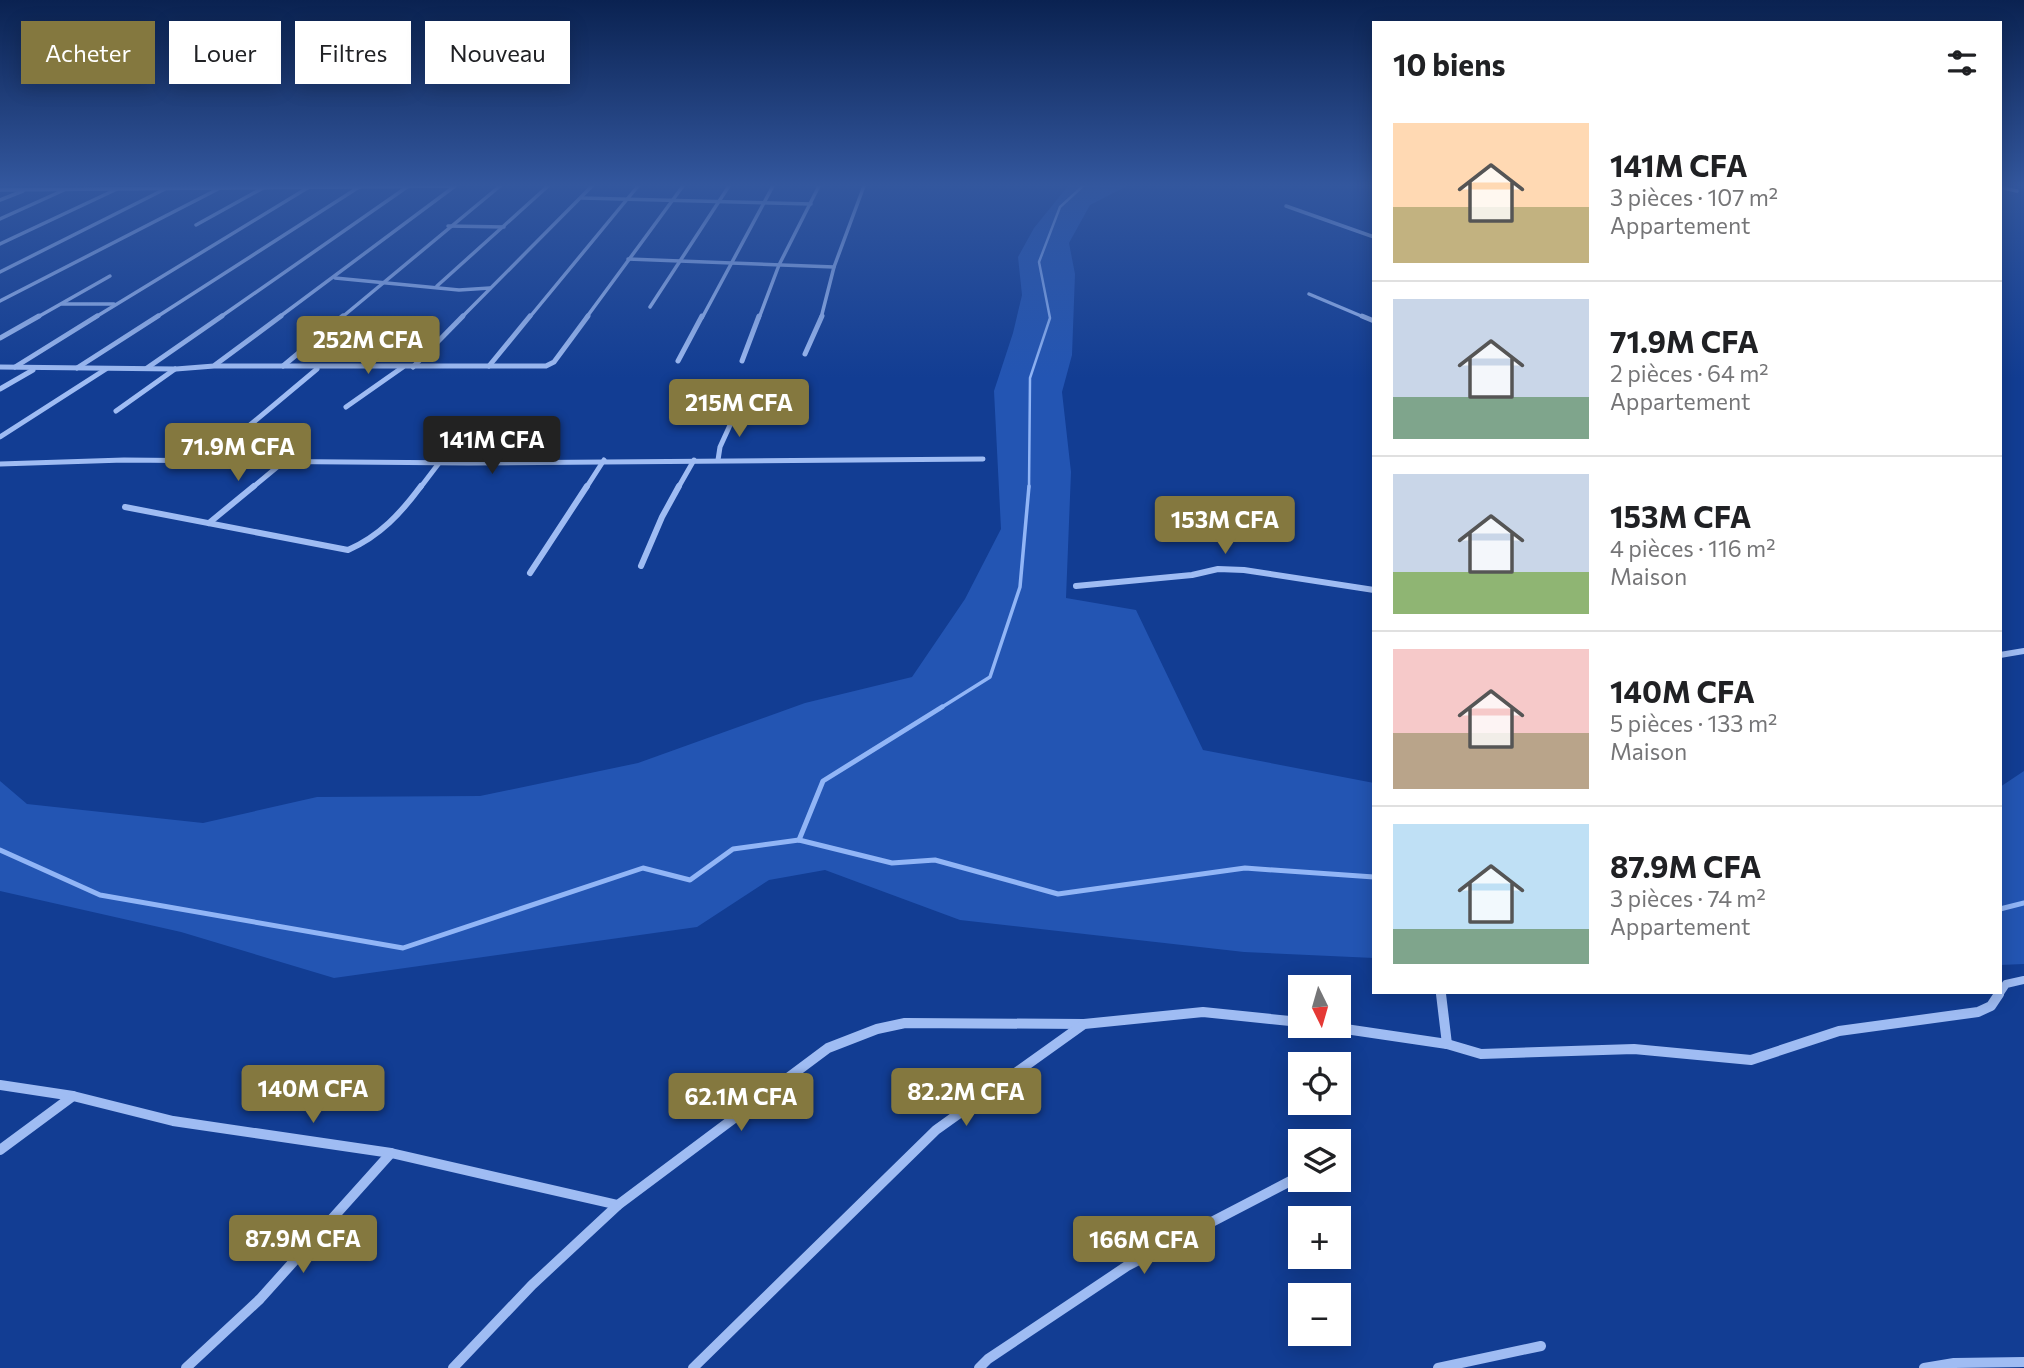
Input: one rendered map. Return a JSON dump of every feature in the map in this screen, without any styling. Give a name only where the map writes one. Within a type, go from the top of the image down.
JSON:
[{"type":"street","points":[[0,272],[44,250]]},
{"type":"street","points":[[0,302],[100,250]]},
{"type":"street","points":[[15,367],[114,304],[207,250]]},
{"type":"street","points":[[76,368],[260,250]]},
{"type":"street","points":[[146,369],[316,250]]},
{"type":"street","points":[[214,366],[372,250]]},
{"type":"street","points":[[283,366],[420,250]]},
{"type":"street","points":[[437,286],[475,250]]},
{"type":"street","points":[[412,367],[489,288],[531,250]]},
{"type":"street","points":[[489,366],[585,250]]},
{"type":"street","points":[[0,367],[176,369],[214,366],[546,366],[554,362],[635,250]]},
{"type":"street","points":[[650,307],[687,250]]},
{"type":"street","points":[[678,361],[739,250]]},
{"type":"street","points":[[742,361],[787,250]]},
{"type":"street","points":[[806,354],[825,310],[840,250]]},
{"type":"street","points":[[628,259],[834,267]]},
{"type":"street","points":[[0,338],[110,276]]},
{"type":"street","points":[[335,278],[459,290],[489,288]]},
{"type":"street","points":[[1309,294],[1372,320]]},
{"type":"street","points":[[60,304],[114,304]]},
{"type":"street","points":[[346,407],[404,367]]},
{"type":"street","points":[[250,425],[318,368]]},
{"type":"street","points":[[0,389],[34,369]]},
{"type":"street","points":[[0,437],[107,369]]},
{"type":"street","points":[[116,411],[176,369]]},
{"type":"street","points":[[718,460],[720,447],[736,412]]},
{"type":"street","points":[[0,464],[124,460],[439,463],[983,459]]},
{"type":"street","points":[[530,573],[604,460]]},
{"type":"street","points":[[641,566],[662,517],[694,460]]},
{"type":"street","points":[[209,523],[283,463]]},
{"type":"street","points":[[125,507],[348,550],[362,546],[382,534],[439,463]]},
{"type":"street","points":[[1076,586],[1192,575],[1218,569],[1244,570],[1372,590]]},
{"type":"street","points":[[2002,655],[2024,651]]},
{"type":"street","points":[[2002,990],[2006,984],[2024,980]]},
{"type":"street","points":[[1441,994],[1447,1044]]},
{"type":"street","points":[[1351,1030],[1447,1044],[1481,1054],[1634,1049],[1751,1060],[1839,1031],[1978,1012],[1991,1006],[1999,994]]},
{"type":"street","points":[[453,1368],[532,1285],[618,1205],[828,1048],[877,1029],[905,1023],[1084,1024],[1203,1012],[1288,1021]]},
{"type":"street","points":[[693,1368],[936,1130],[1084,1024]]},
{"type":"street","points":[[0,1085],[73,1096],[173,1121],[391,1153],[618,1205]]},
{"type":"street","points":[[0,1150],[73,1096]]},
{"type":"street","points":[[186,1368],[260,1299],[391,1153]]},
{"type":"street","points":[[979,1368],[988,1359],[1128,1266],[1288,1183]]},
{"type":"street","points":[[1438,1368],[1541,1346]]},
{"type":"street","points":[[1924,1368],[1954,1363],[2024,1362]]},
{"type":"shaded area","points":[[1022,250],[1070,250],[1075,274],[1072,355],[1062,392],[1071,472],[1066,598],[1136,610],[1203,750],[1372,783],[1372,958],[1244,952],[960,920],[825,870],[769,880],[697,927],[334,978],[181,932],[0,891],[0,781],[27,804],[203,823],[317,797],[480,796],[638,763],[805,703],[912,677],[965,599],[1001,529],[994,391],[1022,295],[1018,257]]},
{"type":"shaded area","points":[[2024,771],[2024,964],[2002,965],[2002,786]]},
{"type":"waterway","points":[[1029,488],[1030,378],[1050,318],[1039,262],[1044,250]]},
{"type":"waterway","points":[[939,709],[990,677],[1020,587],[1029,486]]},
{"type":"waterway","points":[[799,840],[823,781],[942,707]]},
{"type":"waterway","points":[[0,850],[100,895],[403,948],[643,868],[690,880],[733,849],[799,840]]},
{"type":"waterway","points":[[799,840],[892,863],[935,860],[1058,894],[1245,868],[1372,877]]},
{"type":"waterway","points":[[2002,908],[2024,903]]}]
